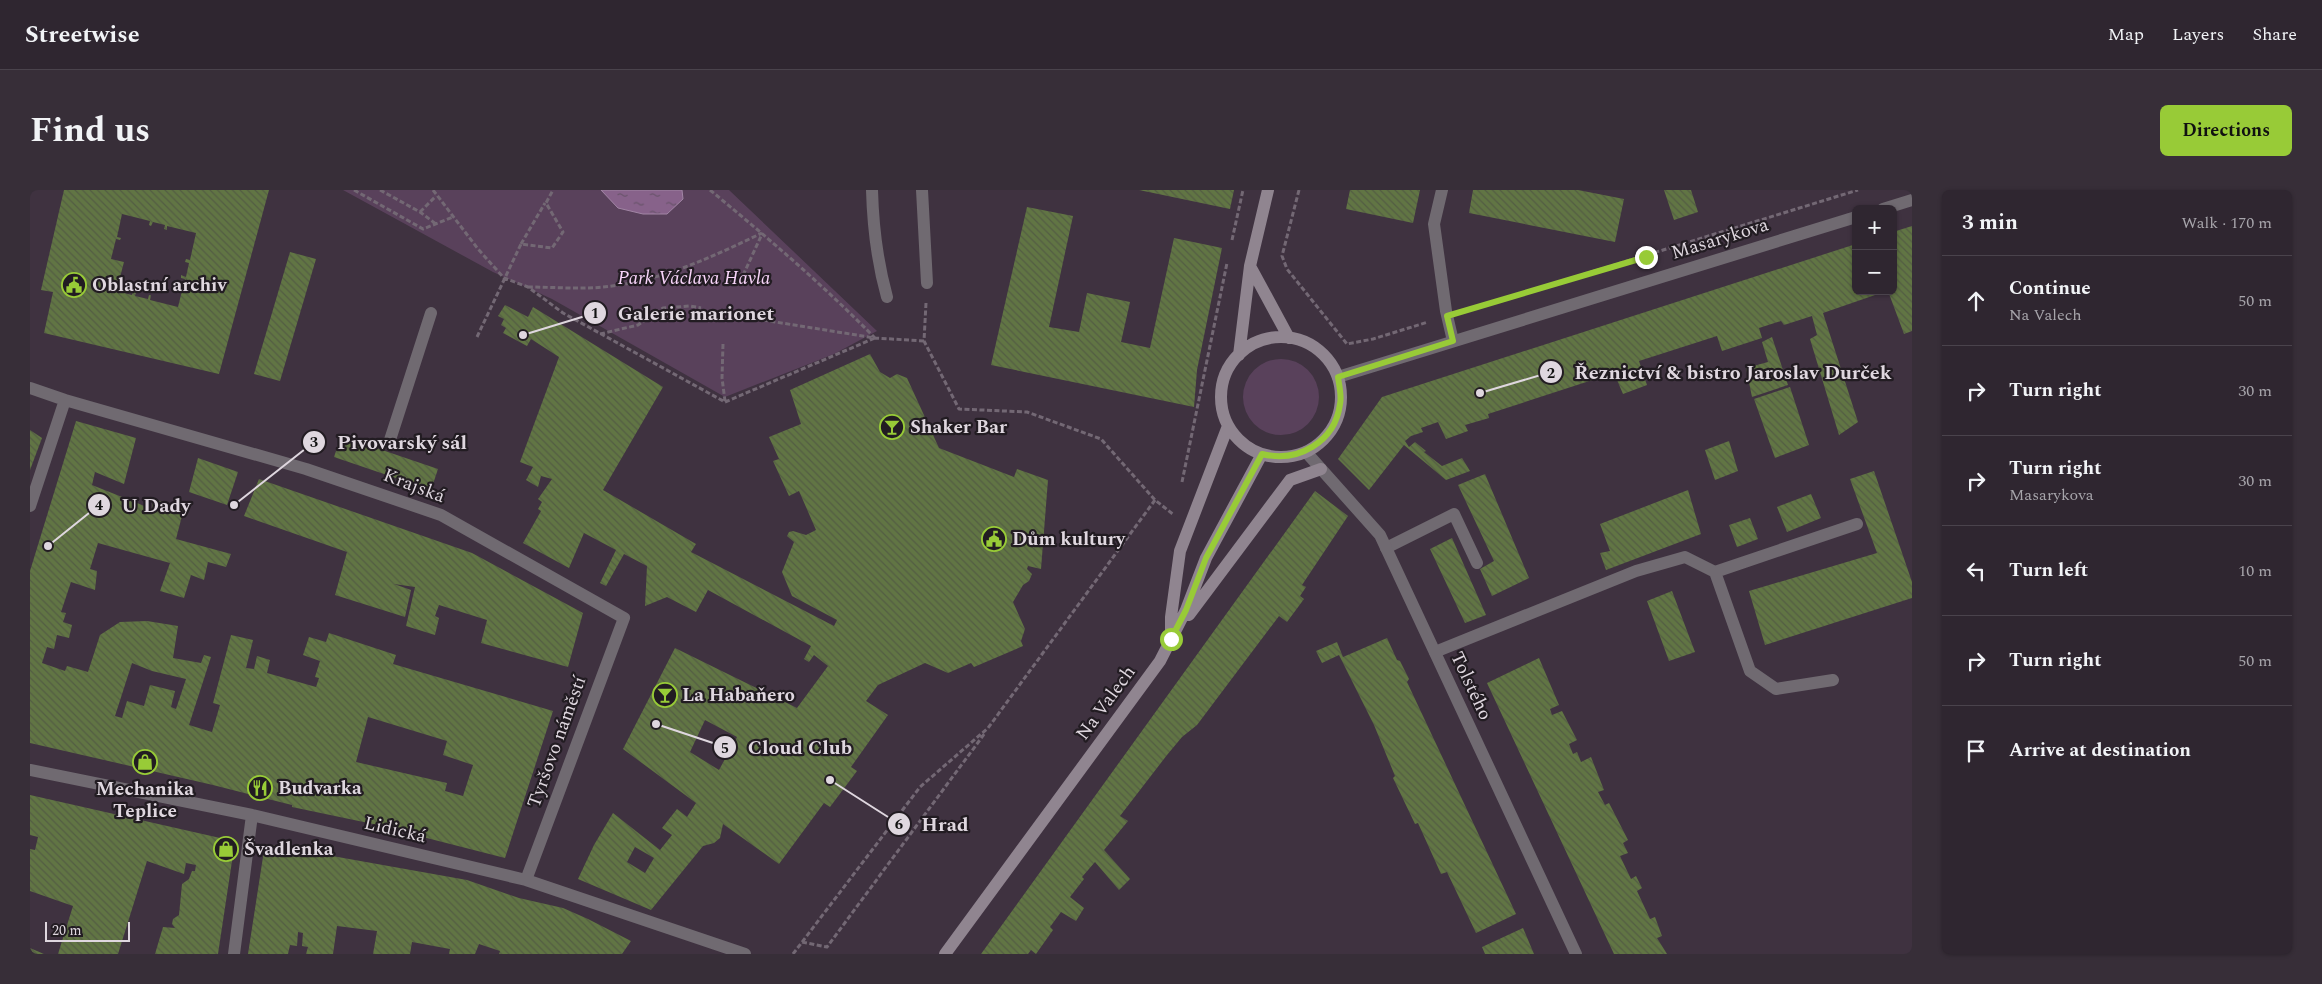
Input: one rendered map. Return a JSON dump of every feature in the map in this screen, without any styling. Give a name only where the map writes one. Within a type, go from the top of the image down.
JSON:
[{"type":"main road","points":[[1239,355],[1250,266],[1268,190]]},
{"type":"main road","points":[[1250,266],[1289,338]]},
{"type":"main road","points":[[1279,337],[1289,338],[1301,340],[1323,354],[1338,377],[1341,404],[1332,428],[1306,452],[1295,456],[1272,457],[1252,450],[1228,426],[1223,416],[1221,394],[1226,372],[1239,355],[1255,343],[1279,337]]},
{"type":"main road","points":[[1171,639],[1171,617],[1180,551],[1228,426]]},
{"type":"main road","name":"Na Valech","points":[[945,954],[1160,661],[1186,610],[1206,558],[1262,454]]},
{"type":"main road","points":[[1171,639],[1290,480],[1321,469]]},
{"type":"street","points":[[872,190],[873,225],[878,262],[887,297]]},
{"type":"street","points":[[922,190],[927,283]]},
{"type":"street","points":[[1442,190],[1434,224],[1447,316],[1453,341]]},
{"type":"street","points":[[1896,205],[1912,200]]},
{"type":"street","name":"Masarykova","points":[[1338,377],[1852,218]]},
{"type":"street","points":[[389,443],[431,313]]},
{"type":"street","name":"Krajská","points":[[30,388],[65,400],[306,469],[440,515],[624,618]]},
{"type":"street","points":[[30,506],[65,400]]},
{"type":"street","name":"Tolstého","points":[[1306,452],[1380,535],[1576,954]]},
{"type":"street","points":[[1386,548],[1454,514],[1477,563]]},
{"type":"street","points":[[1435,652],[1636,571],[1684,558],[1715,572],[1857,524]]},
{"type":"street","points":[[1715,572],[1750,672],[1776,689],[1833,680]]},
{"type":"street","name":"Tyršovo náměstí","points":[[526,880],[624,618]]},
{"type":"street","name":"Lidická","points":[[30,770],[252,816],[526,880],[745,954]]},
{"type":"street","points":[[234,954],[252,816]]},
{"type":"path","points":[[354,190],[423,229],[453,217]]},
{"type":"path","points":[[380,190],[420,212],[436,224]]},
{"type":"path","points":[[433,190],[504,278],[528,287],[563,313],[725,402]]},
{"type":"path","points":[[476,338],[521,244],[553,190]]},
{"type":"path","points":[[710,190],[762,233],[838,301],[875,338]]},
{"type":"path","points":[[1232,242],[1243,190]]},
{"type":"path","points":[[1299,190],[1282,256],[1287,269],[1347,344],[1373,339],[1858,190]]},
{"type":"path","points":[[420,212],[436,196]]},
{"type":"path","points":[[521,244],[552,248],[563,232],[546,203]]},
{"type":"path","points":[[740,282],[762,233]]},
{"type":"path","points":[[528,287],[612,286],[685,268],[713,258],[762,233]]},
{"type":"path","points":[[1180,491],[1228,262]]},
{"type":"path","points":[[927,283],[924,341],[959,409],[1026,412],[1102,439],[1155,500],[1170,513],[1174,506]]},
{"type":"path","points":[[600,334],[638,325],[663,308],[690,306],[701,308]]},
{"type":"path","points":[[763,320],[875,338],[924,341]]},
{"type":"path","points":[[725,402],[875,338]]},
{"type":"path","points":[[723,344],[722,378],[725,402]]},
{"type":"path","points":[[802,942],[828,947],[1155,500]]},
{"type":"path","points":[[793,954],[920,787],[988,728]]},
{"type":"green space","name":"Park Václava Havla","points":[[343,190],[729,190],[877,331],[834,354],[725,397],[552,299],[493,272]]},
{"type":"green space","points":[[1281,359],[1296,362],[1308,370],[1316,382],[1319,397],[1316,412],[1308,424],[1296,432],[1281,435],[1266,432],[1254,424],[1246,412],[1243,397],[1246,382],[1254,370],[1266,362]]},
{"type":"water","points":[[601,190],[682,190],[683,199],[667,214],[643,214],[618,208]]},
{"type":"building","name":"Oblastní archiv","points":[[64,190],[269,190],[219,374],[44,333],[53,292],[41,290]],"holes":[[[122,214],[150,221],[149,225],[151,226],[153,222],[165,225],[164,229],[167,230],[167,226],[196,233],[190,260],[186,259],[185,262],[189,263],[186,277],[181,275],[181,278],[185,279],[178,307],[150,300],[151,295],[149,295],[148,299],[135,296],[136,292],[133,291],[132,295],[104,288],[107,278],[119,281],[124,262],[111,259],[116,239],[120,240],[121,238],[117,237]]]},
{"type":"building","points":[[1139,190],[1234,190],[1230,209]]},
{"type":"building","points":[[1350,190],[1420,190],[1413,223],[1346,209]]},
{"type":"building","points":[[1473,190],[1578,190],[1624,199],[1615,242],[1469,213]]},
{"type":"building","points":[[1664,190],[1691,190],[1698,212],[1674,220]]},
{"type":"building","points":[[1027,207],[1073,216],[1049,327],[1079,332],[1087,293],[1130,302],[1121,342],[1150,348],[1174,238],[1222,248],[1197,370],[1194,407],[991,365]]},
{"type":"building","points":[[1912,226],[1912,331],[1904,334],[1889,295],[1897,295],[1897,231]]},
{"type":"building","points":[[1852,245],[1852,295],[1875,295],[1823,313],[1858,422],[1839,435],[1810,339],[1817,335],[1812,316],[1784,325],[1781,321],[1759,328],[1762,338],[1722,351],[1717,336],[1639,361],[1647,385],[1623,394],[1614,373],[1488,414],[1489,418],[1465,425],[1468,431],[1446,439],[1438,422],[1421,428],[1423,432],[1411,436],[1405,441],[1409,447],[1415,442],[1442,466],[1462,458],[1470,471],[1446,480],[1404,445],[1369,490],[1338,459],[1382,397]]},
{"type":"building","points":[[290,252],[316,259],[280,381],[254,374]]},
{"type":"building","points":[[505,305],[528,317],[533,307],[663,387],[603,490],[696,544],[691,552],[834,626],[837,620],[792,596],[782,572],[794,542],[787,536],[789,532],[793,531],[806,535],[816,530],[799,491],[789,496],[773,461],[779,459],[769,437],[801,424],[790,390],[870,354],[880,372],[890,378],[897,374],[907,378],[939,448],[1014,477],[1017,469],[1048,480],[1041,569],[1028,566],[1027,569],[1032,574],[1013,602],[1025,629],[1021,641],[1023,646],[974,667],[971,663],[948,673],[925,663],[878,685],[866,701],[888,715],[851,767],[857,771],[830,807],[824,803],[779,864],[723,824],[720,838],[714,843],[703,846],[651,910],[578,879],[594,845],[613,813],[660,850],[672,835],[662,828],[677,809],[687,817],[696,803],[623,749],[675,648],[797,708],[828,666],[814,655],[809,662],[804,659],[811,646],[708,590],[696,612],[667,597],[645,606],[647,566],[624,554],[606,586],[600,583],[616,550],[584,533],[569,568],[523,543],[541,511],[538,509],[542,502],[538,499],[552,479],[541,476],[538,487],[526,480],[533,467],[520,462],[559,357],[531,339],[527,346],[503,333],[506,328],[501,325],[504,319],[498,316]],"holes":[[[705,720],[737,737],[719,770],[690,752]],[[635,847],[654,858],[645,873],[627,862]]]},
{"type":"building","points":[[1772,337],[1788,385],[1752,397],[1746,368],[1768,362],[1762,342]]},
{"type":"building","points":[[1790,387],[1809,445],[1775,458],[1754,399]]},
{"type":"building","points":[[76,421],[136,438],[124,484],[95,472],[92,485],[152,509],[153,499],[184,508],[176,539],[231,554],[226,567],[208,562],[204,580],[191,575],[184,598],[160,591],[170,563],[98,543],[90,569],[97,571],[95,590],[71,582],[61,612],[66,613],[63,622],[72,625],[69,638],[57,635],[54,649],[47,647],[42,663],[65,671],[67,666],[88,672],[100,635],[120,622],[147,621],[178,626],[173,658],[201,663],[204,655],[211,657],[189,725],[212,732],[220,705],[213,703],[231,635],[253,640],[246,668],[254,669],[257,656],[270,660],[267,673],[316,687],[319,678],[315,677],[320,661],[303,655],[309,637],[326,642],[329,633],[396,655],[393,664],[553,711],[505,858],[415,835],[416,833],[292,807],[292,805],[213,785],[30,743],[30,571]],"holes":[[[132,663],[152,671],[186,679],[176,709],[171,707],[175,691],[150,685],[144,706],[127,701],[122,718],[115,716]],[[368,717],[447,741],[443,755],[473,765],[463,796],[445,791],[447,783],[356,762]]]},
{"type":"building","points":[[30,430],[42,438],[30,470]]},
{"type":"building","points":[[341,436],[438,469],[431,490],[334,457]]},
{"type":"building","points":[[1729,441],[1738,471],[1715,480],[1705,450]]},
{"type":"building","points":[[198,458],[238,472],[227,505],[189,492]]},
{"type":"building","points":[[1874,471],[1912,582],[1912,598],[1765,645],[1749,591],[1877,553],[1850,479]]},
{"type":"building","points":[[1485,474],[1529,578],[1492,596],[1480,569],[1494,561],[1458,485]]},
{"type":"building","points":[[259,479],[472,553],[583,613],[568,667],[481,643],[487,620],[439,605],[435,616],[439,618],[435,635],[406,626],[415,587],[394,584],[411,590],[405,617],[335,595],[347,552],[244,516]]},
{"type":"building","points":[[1688,490],[1701,534],[1606,570],[1600,553],[1610,551],[1600,524]]},
{"type":"building","points":[[1315,491],[1348,516],[1302,585],[1306,587],[1300,596],[1304,599],[1287,622],[1279,616],[1197,725],[1182,737],[1120,816],[1128,821],[1104,850],[1130,879],[1119,890],[1095,862],[1082,877],[1084,879],[1070,897],[1084,908],[1076,921],[1061,912],[1050,927],[1053,930],[1036,954],[1031,950],[1028,954],[981,954]]},
{"type":"building","points":[[1811,494],[1821,518],[1787,532],[1777,507]]},
{"type":"building","points":[[1750,518],[1758,539],[1737,547],[1729,525]]},
{"type":"building","points":[[1452,538],[1486,615],[1465,623],[1430,549]]},
{"type":"building","points":[[1672,591],[1695,652],[1669,661],[1647,601]]},
{"type":"building","points":[[1387,638],[1397,660],[1400,661],[1409,679],[1407,682],[1516,914],[1476,933],[1447,872],[1441,874],[1418,823],[1415,824],[1393,778],[1395,776],[1374,725],[1339,655],[1322,663],[1316,651],[1337,642],[1343,657]]},
{"type":"building","points":[[1539,658],[1559,705],[1550,709],[1552,715],[1562,711],[1577,740],[1569,744],[1573,754],[1577,752],[1581,762],[1591,757],[1604,790],[1598,792],[1605,805],[1609,803],[1628,840],[1623,843],[1628,853],[1620,856],[1631,879],[1636,876],[1642,888],[1637,891],[1650,919],[1655,917],[1662,936],[1657,938],[1667,954],[1614,954],[1487,683]]},
{"type":"building","points":[[30,795],[229,840],[234,848],[218,954],[155,954],[163,927],[175,928],[172,924],[173,919],[179,915],[182,884],[189,879],[192,871],[195,871],[196,865],[186,863],[184,874],[147,861],[118,954],[58,954],[73,906],[30,891],[30,849],[35,850],[38,837],[30,835]]},
{"type":"building","points":[[265,844],[467,880],[519,898],[563,908],[631,941],[622,954],[499,954],[500,951],[479,944],[475,954],[449,954],[450,949],[412,942],[410,954],[373,954],[377,931],[337,926],[333,954],[306,954],[308,947],[302,946],[303,933],[298,932],[297,946],[290,945],[288,954],[248,954]]},
{"type":"building","points":[[1523,928],[1534,954],[1485,954],[1482,947]]},
{"type":"building","points":[[30,948],[44,954],[30,954]]},
{"type":"place","name":"Oblastní archiv","points":[[74,285]]},
{"type":"place","name":"Galerie marionet","points":[[523,335]]},
{"type":"place","name":"Řeznictví & bistro Jaroslav Durček","points":[[1480,393]]},
{"type":"place","name":"Shaker Bar","points":[[892,427]]},
{"type":"place","name":"Pivovarský sál","points":[[234,505]]},
{"type":"place","name":"Dům kultury","points":[[994,539]]},
{"type":"place","name":"U Dady","points":[[48,546]]},
{"type":"place","name":"La Habaňero","points":[[665,695]]},
{"type":"place","name":"Cloud Club","points":[[656,724]]},
{"type":"place","name":"Mechanika Teplice","points":[[145,762]]},
{"type":"place","name":"Hrad","points":[[830,780]]},
{"type":"place","name":"Budvarka","points":[[260,788]]},
{"type":"place","name":"Švadlenka","points":[[226,849]]},
{"type":"route","points":[[1171,639],[1186,610],[1206,558],[1262,454],[1272,457],[1295,456],[1315,446],[1332,428],[1341,404],[1338,377],[1453,341],[1447,316],[1646,257]]}]
